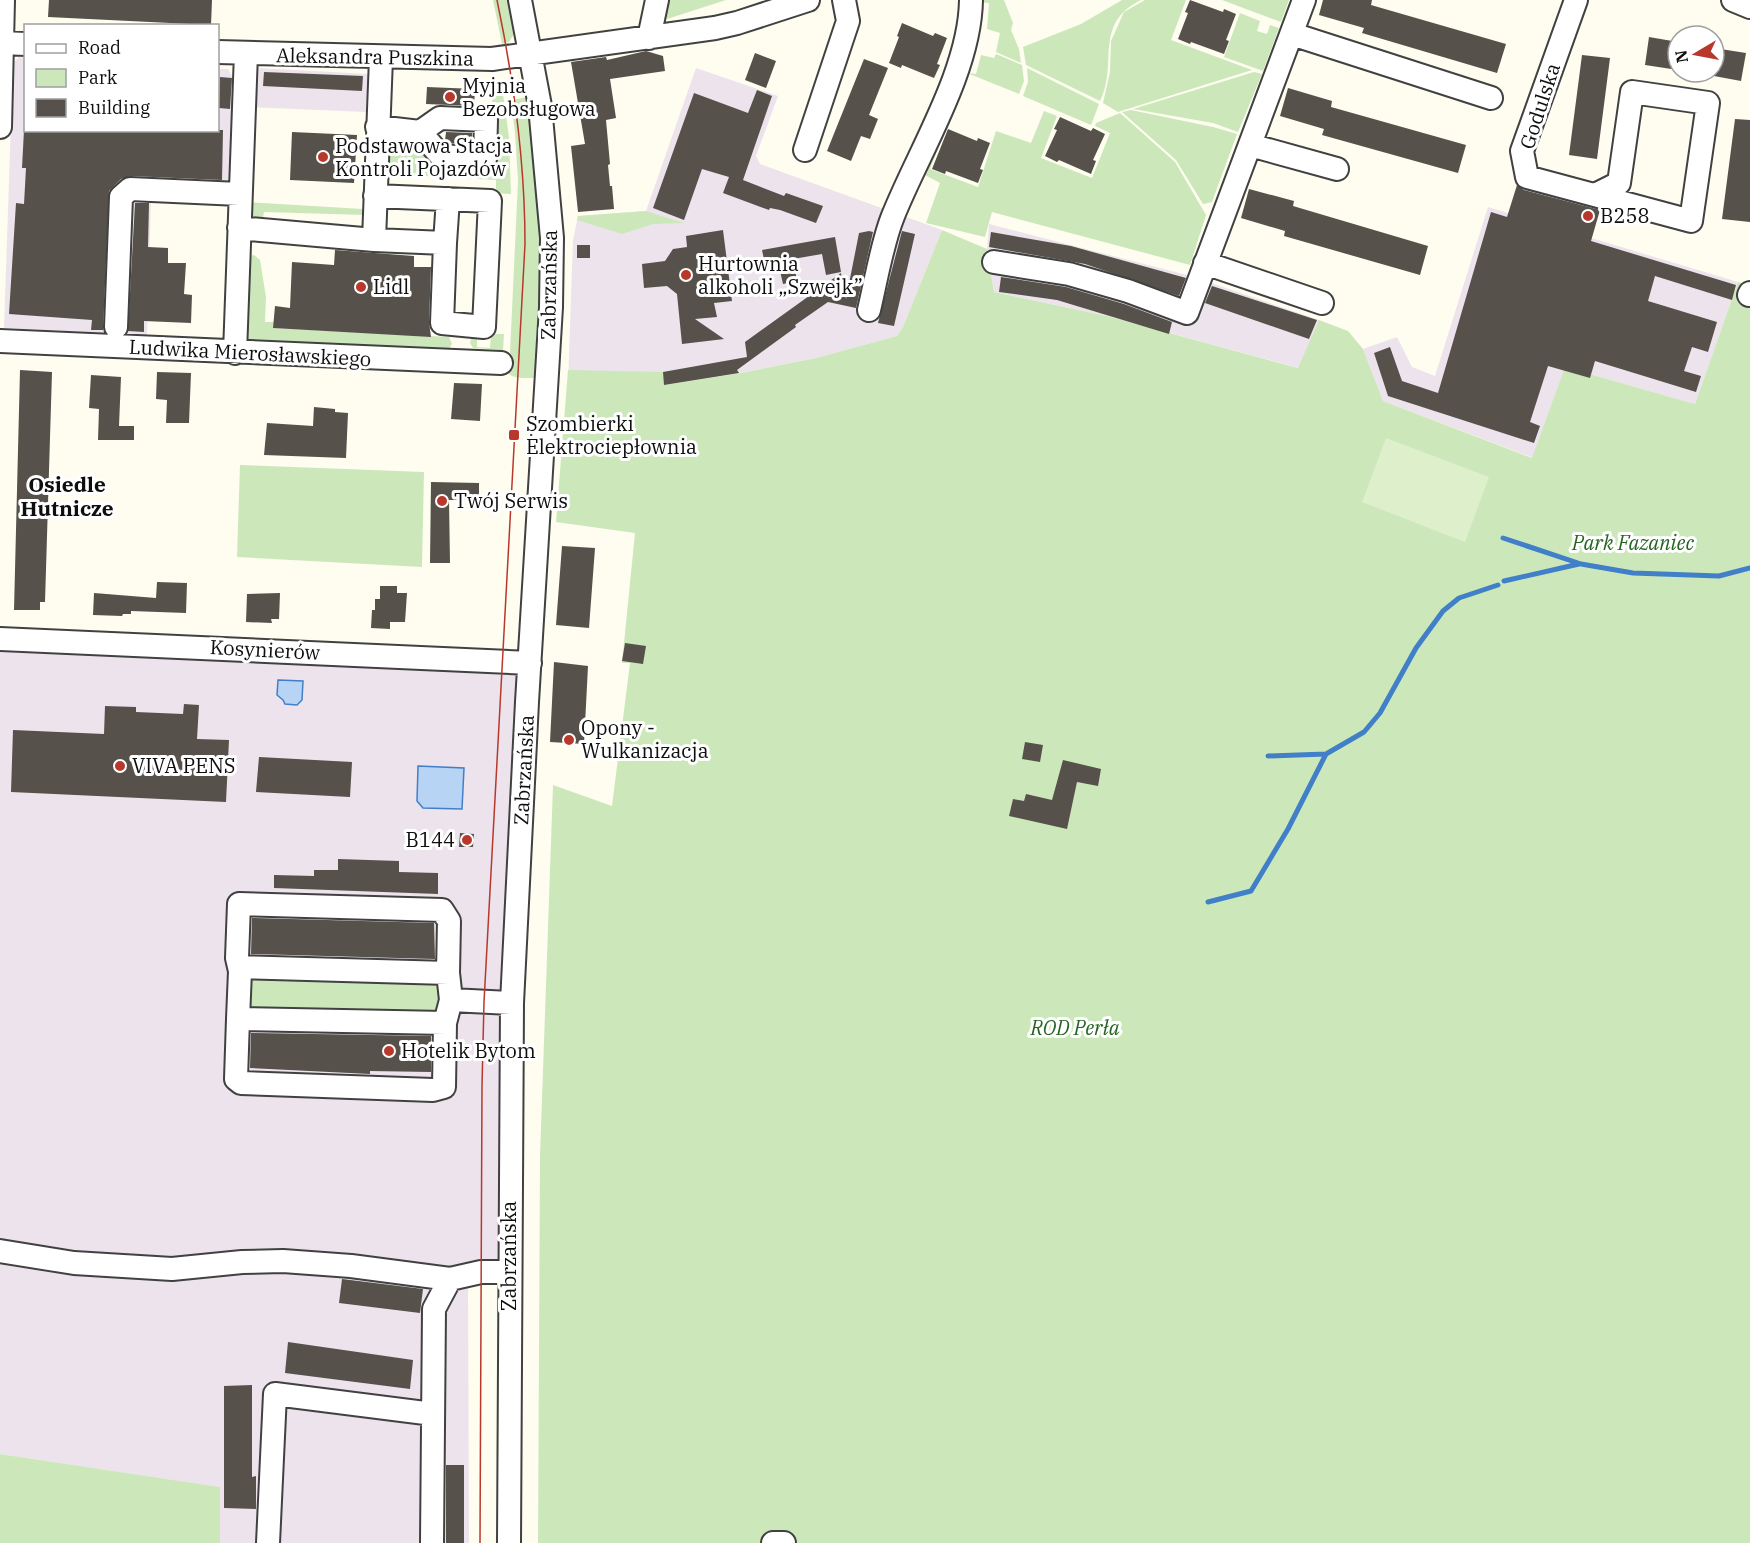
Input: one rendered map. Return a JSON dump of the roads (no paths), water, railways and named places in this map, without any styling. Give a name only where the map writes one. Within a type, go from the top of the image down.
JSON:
[{"type":"street","name":"Zabrzańska","points":[[508,1543],[512,1003],[551,307],[552,238],[545,151],[531,54],[520,0]]},
{"type":"street","points":[[649,38],[657,0]]},
{"type":"street","name":"Aleksandra Puszkina","points":[[219,52],[480,59],[649,38],[737,23],[808,0]]},
{"type":"street","points":[[805,150],[848,21],[844,0]]},
{"type":"street","points":[[869,310],[892,219],[925,149],[954,77],[966,40],[971,0]]},
{"type":"street","points":[[994,262],[1069,274],[1128,291],[1187,313],[1304,0]]},
{"type":"street","name":"Godulska","points":[[1576,0],[1522,151],[1527,177],[1691,222],[1708,103],[1632,92],[1619,183],[1595,195]]},
{"type":"street","points":[[1733,0],[1750,7]]},
{"type":"street","points":[[0,127],[10,43],[2,1]]},
{"type":"street","points":[[1292,34],[1491,98]]},
{"type":"street","points":[[235,353],[239,194],[246,53]]},
{"type":"street","points":[[374,240],[381,58]]},
{"type":"street","points":[[377,127],[420,132]]},
{"type":"street","points":[[1250,145],[1337,169]]},
{"type":"street","points":[[116,327],[121,197],[130,189],[239,194]]},
{"type":"street","points":[[375,196],[448,199],[490,201],[483,327],[442,323],[448,199]]},
{"type":"street","points":[[239,228],[374,240],[446,243]]},
{"type":"street","points":[[1205,263],[1322,303]]},
{"type":"street","points":[[462,362],[464,325]]},
{"type":"street","name":"Ludwika Mierosławskiego","points":[[0,341],[501,363]]},
{"type":"street","name":"Kosynierów","points":[[0,639],[530,663]]},
{"type":"street","points":[[239,904],[442,910],[449,921],[448,973],[450,1000],[445,1023],[444,1086],[433,1089],[241,1083],[236,1079],[239,904]]},
{"type":"street","points":[[239,967],[448,973]]},
{"type":"street","points":[[450,1000],[512,1003]]},
{"type":"street","points":[[238,1018],[445,1023]]},
{"type":"street","points":[[0,1251],[74,1263],[172,1269],[283,1261],[351,1266],[450,1279],[481,1272],[509,1272]]},
{"type":"street","points":[[432,1543],[434,1309],[450,1279]]},
{"type":"street","points":[[268,1543],[275,1394],[433,1414]]},
{"type":"street","points":[[773,1543],[784,1543]]},
{"type":"water","points":[[278,680],[303,681],[302,700],[297,705],[285,704],[277,695]]},
{"type":"water","points":[[418,766],[464,768],[462,809],[423,808],[417,801]]},
{"type":"waterway","points":[[1503,538],[1581,564],[1633,573],[1719,576],[1750,568]]},
{"type":"waterway","points":[[1504,581],[1579,564]]},
{"type":"waterway","points":[[1268,756],[1326,754],[1364,732],[1380,713],[1416,648],[1443,611],[1459,598],[1498,585]]},
{"type":"waterway","points":[[1208,902],[1251,891],[1288,829],[1326,754]]},
{"type":"tram line","points":[[480,1543],[484,1002],[525,244],[523,182],[517,121],[509,61],[497,0]]},
{"type":"place","name":"Myjnia Bezobsługowa","points":[[450,97]]},
{"type":"place","name":"Podstawowa Stacja Kontroli Pojazdów","points":[[323,157]]},
{"type":"place","name":"B258","points":[[1588,216]]},
{"type":"place","name":"Hurtownia alkoholi „Szwejk”","points":[[686,275]]},
{"type":"place","name":"Lidl","points":[[361,287]]},
{"type":"place","name":"Szombierki Elektrociepłownia","points":[[514,435]]},
{"type":"place","name":"Twój Serwis","points":[[442,501]]},
{"type":"place","name":"Opony - Wulkanizacja","points":[[569,740]]},
{"type":"place","name":"VIVA PENS","points":[[120,766]]},
{"type":"place","name":"B144","points":[[467,840]]},
{"type":"place","name":"Hotelik Bytom","points":[[389,1051]]},
{"type":"district","name":"Osiedle Hutnicze","points":[[67,497]]},
{"type":"park label","name":"Park Fazaniec","points":[[1633,543]]},
{"type":"park label","name":"ROD Perła","points":[[1075,1028]]}]
